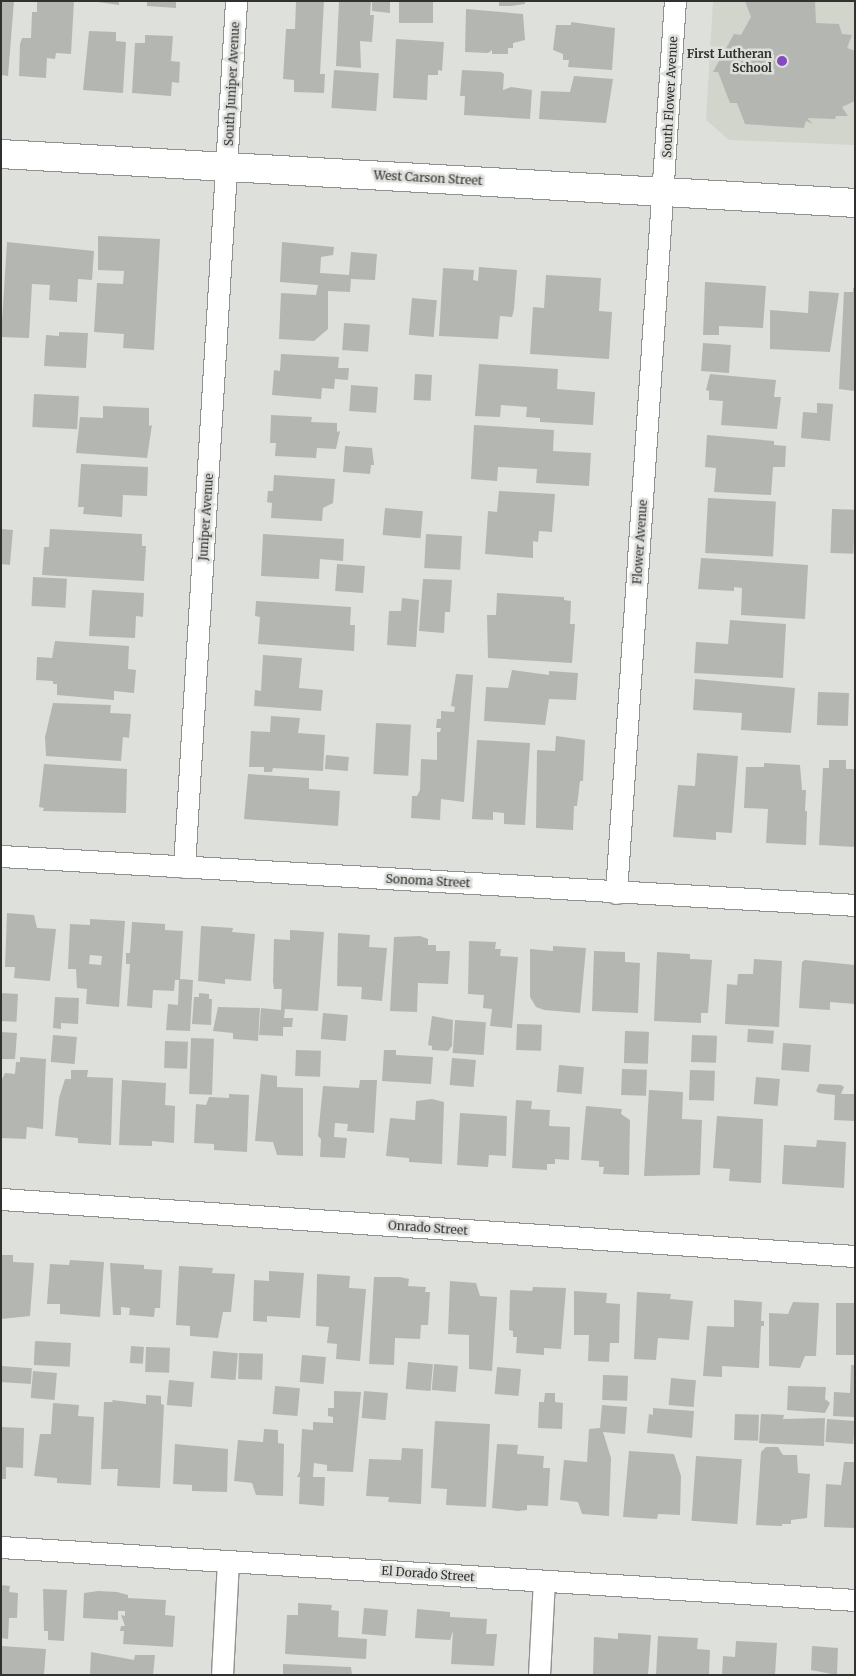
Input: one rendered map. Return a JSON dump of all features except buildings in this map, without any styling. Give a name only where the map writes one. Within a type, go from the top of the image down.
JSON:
[{"type":"main road","name":"West Carson Street","points":[[1,154],[855,203]]},
{"type":"street","name":"South Juniper Avenue","points":[[228,166],[236,1]]},
{"type":"street","name":"South Flower Avenue","points":[[664,192],[675,1]]},
{"type":"street","name":"Juniper Avenue","points":[[184,867],[228,166]]},
{"type":"street","name":"Flower Avenue","points":[[616,893],[664,192]]},
{"type":"street","name":"Sonoma Street","points":[[1,856],[616,893],[855,905]]},
{"type":"street","name":"Onrado Street","points":[[1,1199],[855,1256]]},
{"type":"street","name":"El Dorado Street","points":[[1,1547],[855,1600]]},
{"type":"street","points":[[222,1675],[228,1561]]},
{"type":"street","points":[[538,1675],[544,1581]]},
{"type":"shaded area","name":"First Lutheran School","points":[[713,1],[855,1],[855,145],[729,140],[706,120]]},
{"type":"place","name":"First Lutheran School","points":[[782,61]]}]
